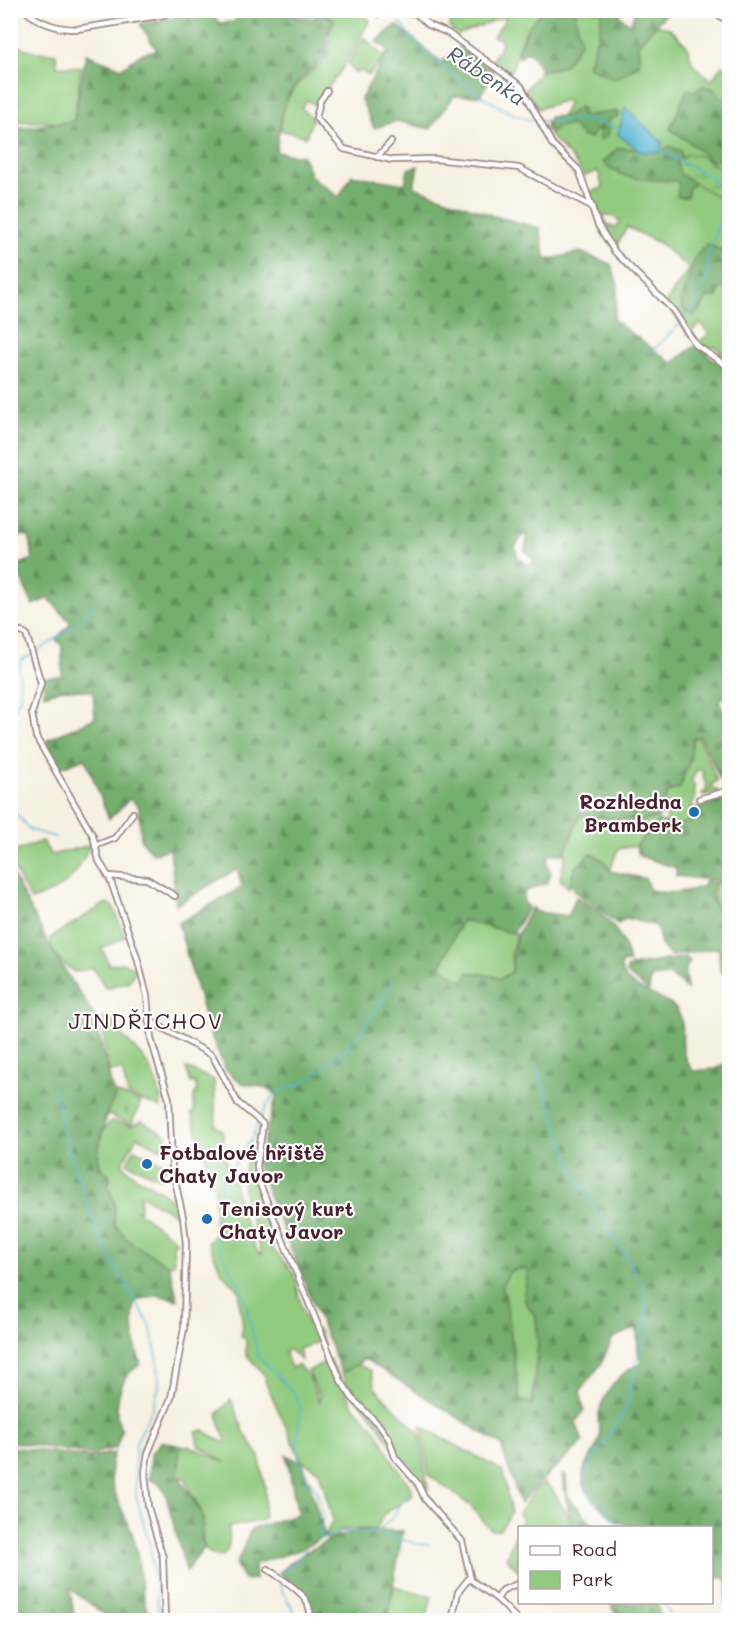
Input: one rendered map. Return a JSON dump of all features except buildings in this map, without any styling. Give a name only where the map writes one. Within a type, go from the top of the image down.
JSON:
[{"type":"street","points":[[25,10],[37,21],[64,29],[77,29],[165,15],[174,10]]},
{"type":"street","points":[[378,14],[384,10]]},
{"type":"street","points":[[392,10],[413,12],[521,86],[552,144],[579,170],[598,225],[615,252],[673,310],[696,345],[729,368]]},
{"type":"street","points":[[712,10],[729,23]]},
{"type":"street","points":[[327,91],[317,108],[316,118],[345,149],[392,160],[461,161],[519,168],[592,207]]},
{"type":"street","points":[[377,157],[391,142]]},
{"type":"street","points":[[10,627],[26,634],[39,675],[40,690],[32,713],[36,737],[89,829],[99,861],[108,876],[137,957],[147,996],[151,1039],[169,1099],[171,1167],[183,1216],[186,1243],[184,1328],[168,1408],[145,1463],[148,1507],[163,1558],[165,1620]]},
{"type":"street","points":[[699,799],[712,797],[729,789]]},
{"type":"street","points":[[96,846],[115,838],[133,813]]},
{"type":"street","points":[[108,876],[147,879],[159,884],[175,896]]},
{"type":"street","points":[[148,1020],[212,1055],[238,1103],[262,1124],[257,1167],[259,1182],[341,1381],[354,1399],[379,1425],[395,1457],[418,1484],[428,1503],[462,1540],[470,1577],[476,1585],[497,1599],[518,1620]]},
{"type":"street","points":[[268,1569],[305,1596],[311,1613],[310,1620]]},
{"type":"street","points":[[452,1620],[458,1592],[470,1577]]},
{"type":"street","points":[[497,1599],[503,1590],[518,1585]]},
{"type":"green space","points":[[182,11],[208,11],[220,23],[234,22],[243,11],[274,11],[314,22],[320,13],[333,19],[326,36],[326,57],[301,79],[288,97],[281,119],[276,152],[303,156],[311,176],[339,197],[352,175],[405,184],[408,169],[418,166],[414,187],[494,216],[540,228],[546,260],[580,252],[611,264],[618,285],[614,320],[672,363],[695,346],[729,370],[730,693],[719,701],[729,721],[729,775],[721,781],[700,737],[693,738],[690,759],[680,788],[669,792],[664,800],[666,814],[642,821],[580,815],[564,854],[549,854],[547,864],[551,873],[547,883],[525,891],[523,900],[528,908],[513,933],[462,920],[440,967],[464,982],[468,972],[500,979],[512,972],[517,938],[532,907],[537,912],[568,916],[576,897],[595,909],[617,932],[629,963],[622,962],[621,971],[625,978],[676,1009],[682,1025],[686,1061],[693,1071],[715,1069],[729,1061],[730,1597],[725,1606],[728,1582],[723,1577],[713,1579],[713,1526],[626,1525],[602,1508],[585,1486],[583,1472],[599,1441],[598,1418],[603,1401],[619,1377],[642,1364],[638,1353],[637,1328],[613,1338],[601,1364],[580,1391],[584,1410],[576,1422],[583,1442],[520,1504],[501,1445],[365,1359],[342,1374],[257,1166],[277,1094],[260,1086],[241,1083],[225,1069],[208,1029],[178,923],[242,887],[237,869],[176,905],[170,848],[153,854],[141,840],[139,807],[130,799],[109,819],[85,758],[57,769],[47,740],[95,718],[93,691],[62,689],[44,695],[43,678],[62,676],[62,646],[56,639],[71,623],[48,598],[33,605],[15,566],[33,559],[29,536],[17,535],[11,523],[10,129],[74,121],[86,54],[122,68],[143,53],[157,50],[140,24],[173,18]],"holes":[[[524,533],[527,540],[525,550],[535,562],[528,565],[518,558],[515,547]],[[526,1269],[528,1273],[524,1294],[526,1304],[536,1317],[538,1344],[532,1404],[520,1400],[505,1294],[501,1288],[510,1271]]]},
{"type":"green space","points":[[284,11],[356,11],[370,20],[342,69],[315,106],[307,100],[301,108],[313,118],[306,137],[281,130],[281,118],[288,97],[294,88],[328,58],[329,33],[335,19],[321,12],[314,20]]},
{"type":"green space","points":[[454,11],[543,11],[524,34],[509,74],[493,65],[492,60],[502,44],[499,38],[493,37],[505,20],[505,16],[458,35],[449,27],[451,21],[456,19]]},
{"type":"green space","points":[[543,11],[574,11],[581,42],[564,66],[541,71],[531,53],[525,52],[520,58],[516,56],[528,27]]},
{"type":"green space","points":[[574,11],[602,11],[601,25],[588,67],[614,78],[639,65],[638,44],[655,25],[670,28],[687,46],[693,65],[712,80],[722,65],[729,69],[729,366],[717,358],[721,352],[714,346],[708,353],[696,344],[709,334],[700,323],[688,335],[666,302],[689,269],[661,244],[627,227],[615,249],[601,225],[606,224],[615,228],[621,221],[605,215],[603,219],[606,222],[600,223],[590,192],[603,188],[598,171],[584,176],[576,163],[554,141],[545,128],[561,119],[568,104],[566,100],[538,109],[525,90],[541,71],[564,66],[576,13]]},
{"type":"green space","points":[[602,11],[621,11],[619,15],[630,25],[635,11],[665,11],[666,14],[638,44],[639,65],[615,79],[588,67],[601,25]]},
{"type":"green space","points":[[396,25],[442,62],[459,47],[494,71],[480,96],[454,96],[430,129],[397,121],[374,128],[361,99],[388,50],[376,42]]},
{"type":"green space","points":[[364,37],[384,57],[369,75],[361,71],[355,73],[348,64]]},
{"type":"green space","points":[[10,42],[31,51],[56,54],[57,66],[81,67],[74,121],[69,123],[11,121]]},
{"type":"green space","points":[[703,86],[712,88],[729,103],[729,149],[719,159],[711,161],[670,129],[687,90],[695,91]]},
{"type":"green space","points":[[579,107],[584,110],[580,112],[583,116],[618,111],[620,115],[608,120],[609,133],[601,140],[598,139],[600,130],[596,130],[591,138],[582,136],[572,125],[558,127],[551,132],[546,123],[550,117],[567,116]]},
{"type":"green space","points":[[669,146],[681,151],[681,162],[699,180],[689,188],[687,197],[677,197],[679,184],[676,181],[627,177],[610,169],[603,162],[618,148],[663,150]]},
{"type":"green space","points":[[687,154],[701,156],[729,174],[729,204],[680,174],[677,162]]},
{"type":"green space","points":[[708,244],[729,255],[729,286],[719,290],[718,297],[707,297],[702,308],[694,315],[684,311],[681,303],[696,257]]},
{"type":"green space","points":[[693,737],[698,737],[717,781],[712,784],[712,787],[719,792],[703,796],[702,793],[707,791],[702,770],[697,770],[691,782],[694,784],[695,799],[690,807],[700,808],[699,817],[680,826],[667,823],[664,800],[690,759]]},
{"type":"green space","points":[[725,793],[729,801],[729,878],[718,881],[676,876],[676,868],[639,856],[636,846],[659,821],[680,825],[699,817],[700,809]]},
{"type":"green space","points":[[580,815],[642,821],[658,818],[659,821],[636,846],[618,849],[610,871],[603,860],[575,867],[569,888],[560,879],[566,854],[564,854]]},
{"type":"green space","points":[[42,841],[51,855],[90,845],[79,867],[68,881],[54,891],[31,900],[11,863],[11,853]]},
{"type":"green space","points":[[591,853],[603,860],[610,871],[646,879],[649,889],[655,891],[682,891],[702,887],[705,882],[716,883],[710,894],[717,912],[729,915],[729,977],[720,971],[719,950],[716,948],[670,956],[661,945],[657,926],[626,918],[618,924],[576,892],[571,880],[572,875],[577,866]]},
{"type":"green space","points":[[10,870],[53,952],[94,1015],[113,1091],[116,1093],[102,1131],[99,1152],[101,1169],[110,1174],[108,1185],[114,1202],[114,1224],[131,1243],[169,1265],[178,1300],[157,1295],[135,1301],[134,1333],[141,1364],[131,1371],[121,1388],[117,1411],[122,1430],[116,1448],[91,1454],[11,1442]]},
{"type":"green space","points":[[729,880],[729,915],[717,912],[711,888],[716,883]]},
{"type":"green space","points":[[106,903],[113,906],[125,937],[102,948],[109,965],[123,963],[135,968],[135,971],[129,981],[106,988],[93,968],[75,972],[65,966],[55,954],[50,938]]},
{"type":"green space","points":[[462,920],[517,934],[511,953],[512,972],[500,979],[473,972],[465,982],[440,968]]},
{"type":"green space","points":[[685,957],[690,961],[685,971],[687,989],[670,975],[651,977],[649,991],[626,973],[627,968],[631,966]]},
{"type":"green space","points":[[101,1018],[114,1020],[121,1034],[148,1065],[158,1087],[161,1108],[128,1095],[122,1070],[109,1072]]},
{"type":"green space","points":[[186,1068],[214,1080],[216,1127],[222,1129],[227,1169],[231,1171],[242,1215],[257,1252],[262,1255],[243,1190],[245,1166],[251,1158],[259,1195],[271,1228],[269,1243],[294,1273],[301,1307],[312,1327],[319,1331],[324,1344],[318,1342],[299,1349],[301,1360],[288,1349],[285,1352],[291,1368],[298,1365],[309,1377],[320,1403],[320,1396],[308,1371],[330,1359],[353,1406],[377,1431],[393,1462],[409,1484],[413,1495],[384,1514],[376,1529],[341,1530],[334,1540],[324,1538],[333,1520],[319,1471],[301,1460],[265,1381],[266,1377],[246,1354],[246,1340],[241,1336],[243,1325],[239,1303],[240,1292],[222,1273],[208,1242],[214,1237],[215,1187],[191,1113],[194,1113],[194,1096],[197,1090],[195,1082],[191,1083]]},
{"type":"green space","points":[[116,1093],[141,1102],[131,1125],[107,1114]]},
{"type":"green space","points":[[112,1121],[131,1126],[142,1121],[167,1135],[166,1146],[161,1149],[137,1136],[122,1164],[137,1177],[162,1192],[175,1206],[178,1216],[140,1195],[140,1210],[136,1210],[177,1241],[173,1245],[174,1264],[158,1262],[150,1258],[125,1239],[115,1226],[115,1205],[108,1185],[111,1179],[101,1168],[98,1159],[98,1147],[102,1134]]},
{"type":"green space","name":"Fotbalové hřiště Chaty Javor","points":[[134,1149],[167,1165],[161,1179],[127,1163]]},
{"type":"green space","points":[[526,1269],[528,1273],[524,1294],[526,1303],[536,1317],[538,1344],[532,1404],[520,1400],[510,1328],[501,1288],[510,1271]]},
{"type":"green space","points":[[355,1364],[371,1370],[375,1388],[420,1434],[428,1490],[424,1491],[417,1483],[372,1415],[350,1391],[343,1370]]},
{"type":"green space","points":[[231,1399],[244,1432],[259,1456],[265,1487],[264,1518],[260,1521],[229,1527],[228,1548],[220,1557],[211,1554],[203,1545],[202,1514],[186,1480],[178,1476],[180,1446],[190,1446],[226,1463],[198,1445],[196,1432],[203,1430],[224,1443],[226,1441],[217,1415]]},
{"type":"green space","points":[[421,1426],[503,1471],[511,1513],[500,1529],[491,1530],[471,1506],[429,1475]]},
{"type":"green space","points":[[162,1441],[180,1446],[178,1476],[203,1515],[201,1539],[205,1547],[186,1571],[165,1492],[160,1484],[149,1479],[151,1453]]},
{"type":"green space","points":[[10,1447],[89,1457],[114,1453],[111,1478],[133,1535],[143,1594],[151,1620],[112,1620],[70,1589],[75,1620],[11,1620]]},
{"type":"green space","points":[[286,1455],[303,1463],[325,1536],[300,1550],[254,1564],[255,1579],[244,1580],[236,1565],[251,1529],[298,1514]]},
{"type":"green space","points":[[562,1475],[566,1475],[567,1495],[594,1526],[574,1526],[570,1522]]},
{"type":"green space","points":[[544,1482],[552,1489],[574,1526],[519,1526],[522,1518],[519,1513],[535,1490]]},
{"type":"green space","points":[[518,1528],[518,1570],[506,1558]]},
{"type":"green space","points":[[362,1530],[403,1531],[387,1620],[312,1620],[307,1594],[294,1588],[279,1573],[298,1557],[318,1546]]},
{"type":"green space","points":[[394,1586],[432,1596],[427,1616],[438,1620],[387,1620]]},
{"type":"green space","points":[[611,1604],[657,1604],[661,1620],[617,1620]]},
{"type":"water","points":[[625,107],[662,142],[661,152],[642,152],[618,135]]},
{"type":"waterway","name":"Rábenka","points":[[393,12],[416,42],[456,77],[490,101],[523,117],[537,121]]},
{"type":"waterway","name":"Rábenka","points":[[541,121],[587,119],[620,129]]},
{"type":"waterway","name":"Rábenka","points":[[660,150],[707,175],[730,195]]},
{"type":"waterway","points":[[651,352],[690,311],[708,275],[706,260],[722,214],[730,202]]},
{"type":"waterway","points":[[35,653],[75,626],[94,605]]},
{"type":"waterway","points":[[10,716],[21,696],[19,667],[21,660],[30,655]]},
{"type":"waterway","points":[[10,807],[30,830],[55,837]]},
{"type":"waterway","points":[[320,1538],[323,1516],[317,1492],[300,1465],[296,1442],[301,1407],[294,1393],[258,1356],[244,1295],[217,1244],[217,1206],[222,1183],[252,1139],[259,1119],[273,1096],[282,1089],[302,1084],[334,1060],[355,1039],[384,999],[393,980]]},
{"type":"waterway","points":[[535,1064],[576,1176],[604,1225],[630,1262],[644,1290],[647,1319],[626,1409],[588,1467],[586,1477],[590,1494],[620,1526]]},
{"type":"waterway","points":[[54,1090],[68,1149],[102,1244],[150,1325],[158,1361],[159,1387],[152,1409],[136,1443],[135,1459],[136,1496],[150,1546],[160,1620]]},
{"type":"waterway","points":[[320,1539],[342,1532],[377,1532],[391,1519],[408,1494]]},
{"type":"waterway","points":[[378,1532],[417,1544],[429,1544]]},
{"type":"waterway","points":[[281,1576],[307,1549]]},
{"type":"waterway","points":[[280,1580],[280,1587],[294,1611],[287,1620]]},
{"type":"waterway","points":[[664,1604],[674,1620]]},
{"type":"place","name":"Rozhledna Bramberk","points":[[694,812]]},
{"type":"place","name":"Fotbalové hřiště Chaty Javor","points":[[147,1164]]},
{"type":"place","name":"Tenisový kurt Chaty Javor","points":[[207,1219]]},
{"type":"district","name":"JINDŘICHOV","points":[[146,1020]]}]
